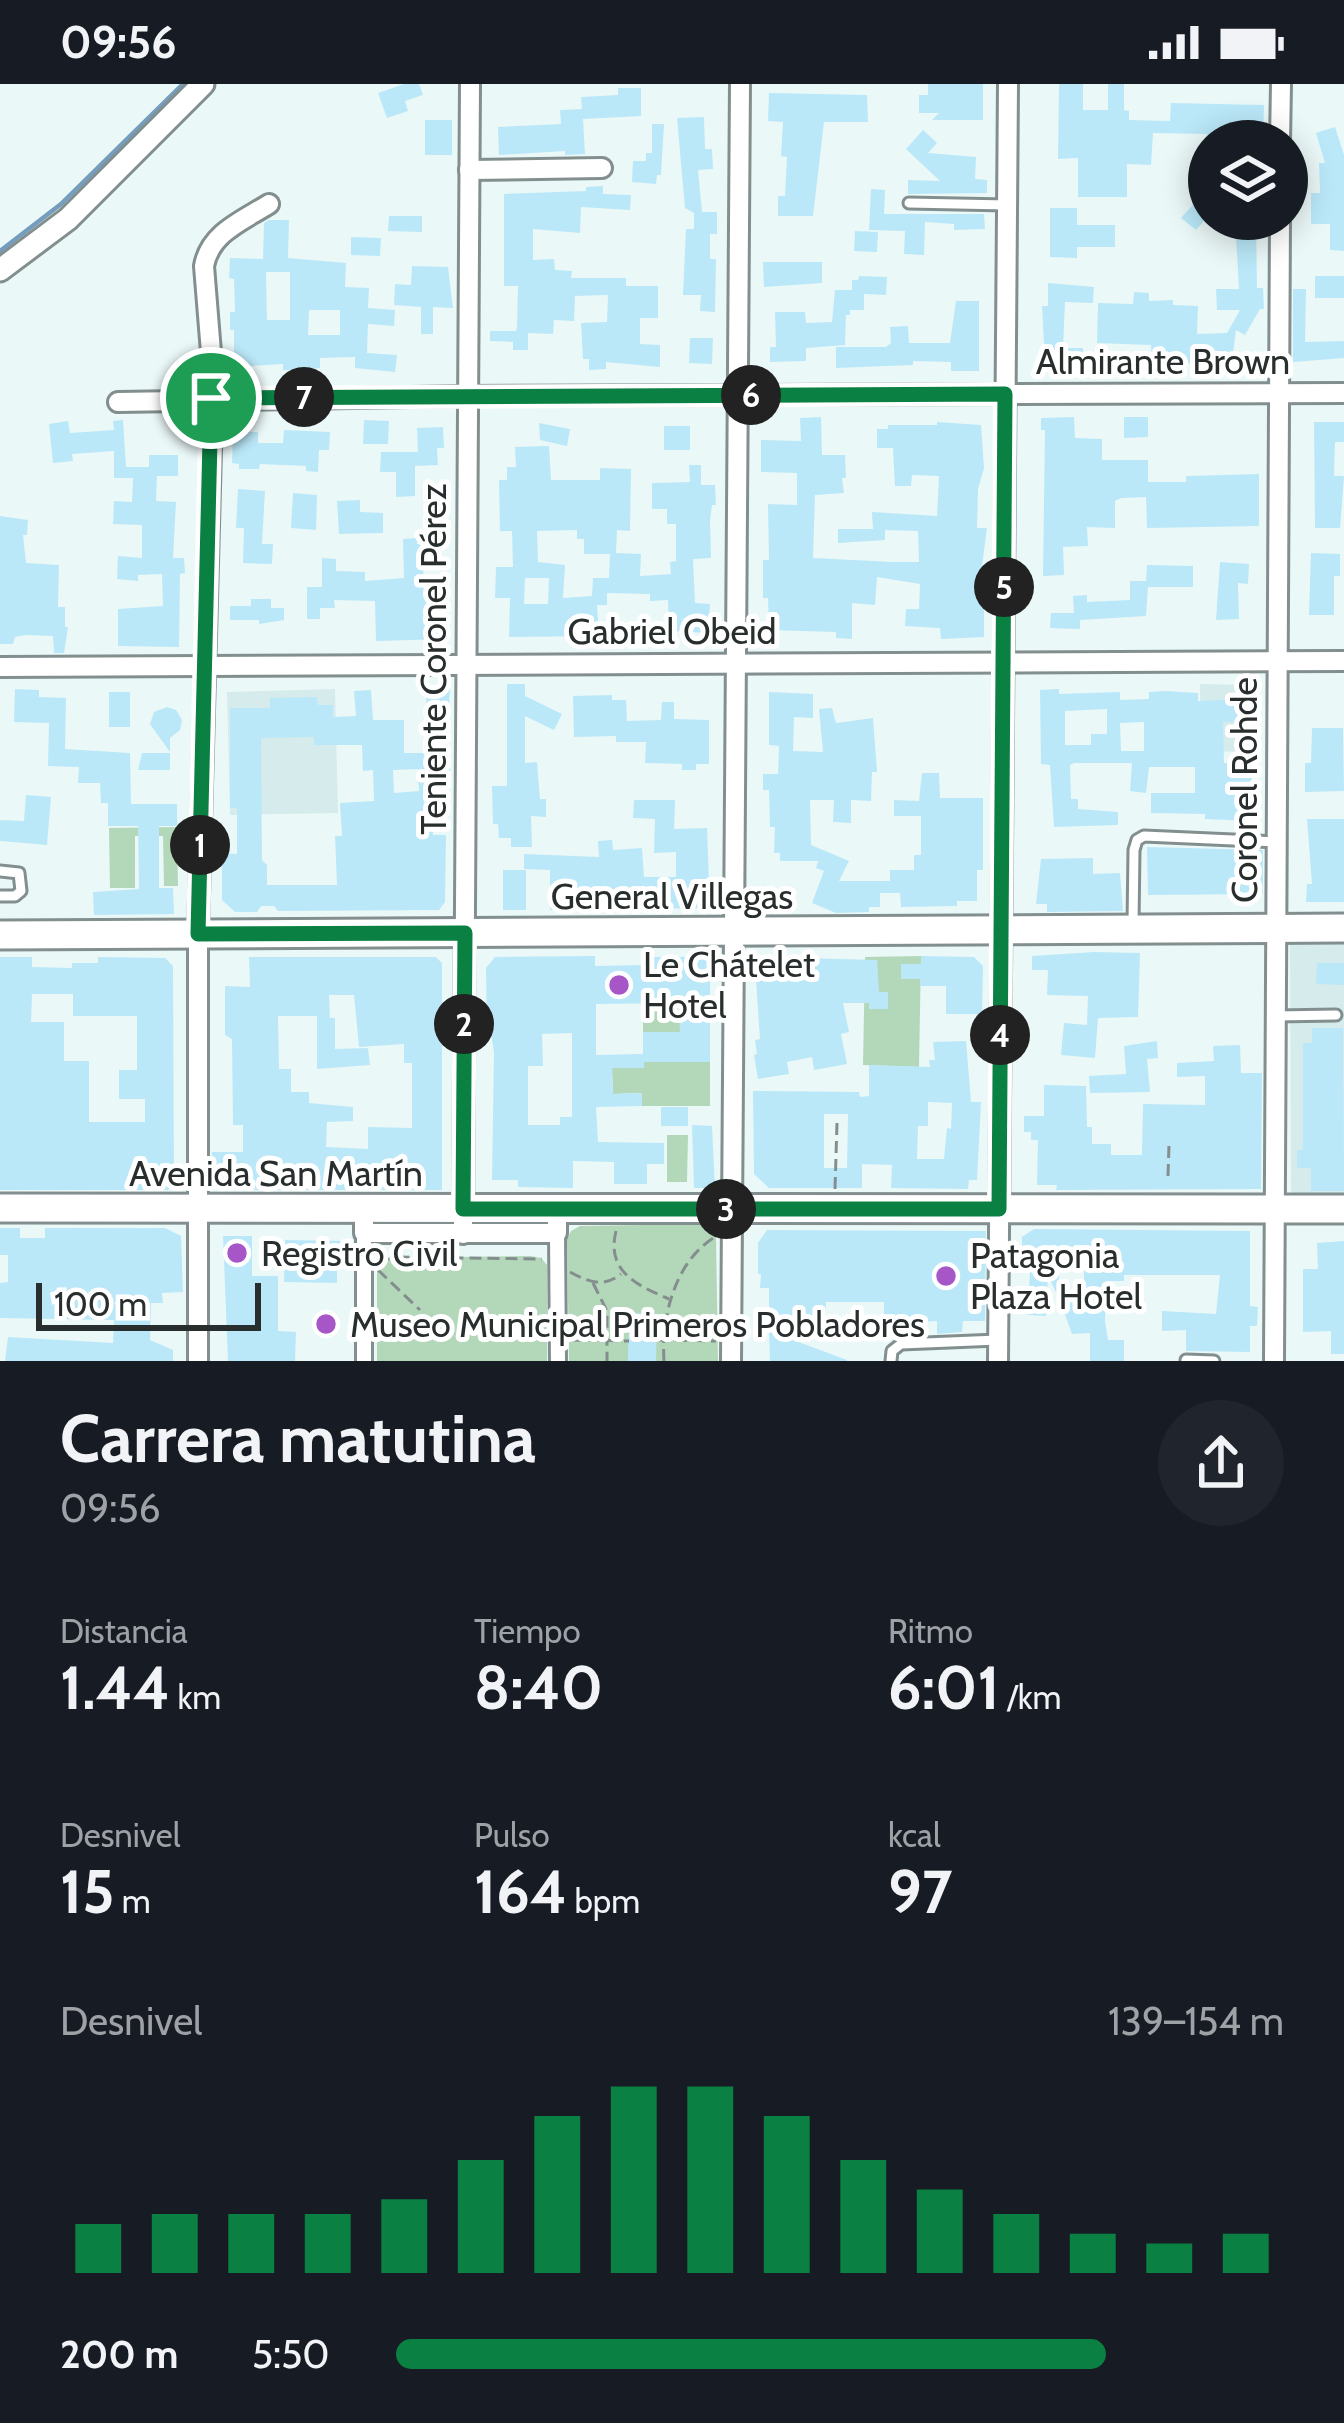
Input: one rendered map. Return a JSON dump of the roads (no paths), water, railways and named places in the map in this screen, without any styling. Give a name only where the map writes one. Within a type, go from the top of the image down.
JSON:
[{"type":"main road","name":"General Villegas","points":[[0,935],[1344,928]]},
{"type":"main road","name":"Avenida San Martín","points":[[0,1208],[198,1209],[364,1221],[721,1225],[834,1209],[1344,1209]]},
{"type":"street","points":[[0,270],[68,219],[203,84]]},
{"type":"street","name":"Teniente Coronel Pérez","points":[[463,1221],[470,84]]},
{"type":"street","points":[[731,1361],[721,1225],[734,932],[740,84]]},
{"type":"street","points":[[998,1361],[1008,84]]},
{"type":"street","points":[[1280,120],[1281,84]]},
{"type":"street","points":[[469,170],[602,168]]},
{"type":"street","points":[[198,1361],[198,934],[211,398],[207,251],[219,236],[269,204]]},
{"type":"street","name":"Coronel Rohde","points":[[1274,1361],[1280,240]]},
{"type":"street","name":"Almirante Brown","points":[[118,402],[1344,393]]},
{"type":"street","name":"Gabriel Obeid","points":[[0,667],[1344,661]]},
{"type":"street","points":[[364,1221],[364,1361]]},
{"type":"street","points":[[557,1221],[558,1361]]},
{"type":"lane","points":[[909,203],[1007,205]]},
{"type":"lane","points":[[1133,929],[1134,850],[1144,836],[1277,842]]},
{"type":"lane","points":[[0,871],[19,873],[21,891],[0,896]]},
{"type":"lane","points":[[1276,1016],[1336,1015]]},
{"type":"lane","points":[[891,1361],[892,1352],[901,1344],[998,1340]]},
{"type":"lane","points":[[1186,1360],[1214,1361]]},
{"type":"waterway","points":[[0,251],[61,204],[183,84]]},
{"type":"place","name":"Le Chátelet Hotel","points":[[619,985]]},
{"type":"place","name":"Registro Civil","points":[[237,1253]]},
{"type":"place","name":"Patagonia Plaza Hotel","points":[[946,1276]]},
{"type":"place","name":"Museo Municipal Primeros Pobladores","points":[[326,1324]]}]
